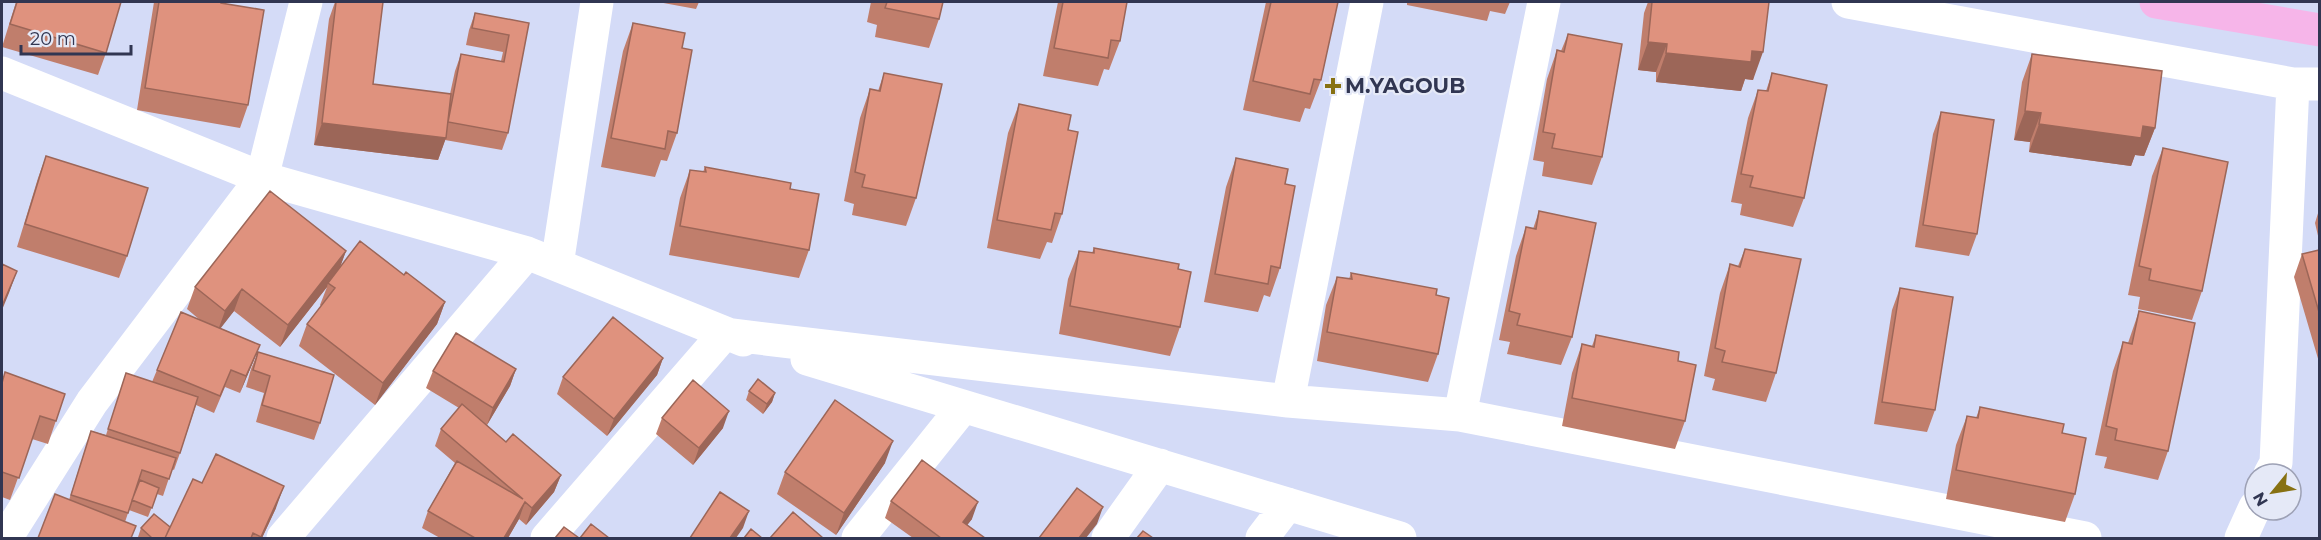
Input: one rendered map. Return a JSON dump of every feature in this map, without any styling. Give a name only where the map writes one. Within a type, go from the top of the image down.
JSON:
[{"type":"main road","points":[[2156,2],[2319,30]]},
{"type":"street","points":[[6,538],[93,402],[262,178],[306,2]]},
{"type":"street","points":[[557,265],[597,2]]},
{"type":"street","points":[[1288,401],[1367,2]]},
{"type":"street","points":[[1460,415],[1544,2]]},
{"type":"street","points":[[1848,2],[2306,84],[2276,462]]},
{"type":"street","points":[[2,73],[262,178],[527,253],[724,334],[1400,538]]},
{"type":"street","points":[[283,538],[527,253]]},
{"type":"street","points":[[724,334],[1288,401],[1460,415],[2085,538]]},
{"type":"street","points":[[547,538],[724,334]]},
{"type":"street","points":[[858,538],[963,407]]},
{"type":"street","points":[[1108,538],[1160,465]]},
{"type":"street","points":[[1262,538],[1288,504]]},
{"type":"street","points":[[2241,538],[2248,522]]},
{"type":"building","points":[[17,2],[121,2],[106,53],[10,24]]},
{"type":"building","points":[[159,2],[221,2],[264,10],[248,105],[145,88]]},
{"type":"building","points":[[336,2],[383,2],[373,84],[451,94],[446,138],[322,123]]},
{"type":"building","points":[[887,2],[943,2],[939,19],[885,8]]},
{"type":"building","points":[[1063,2],[1127,2],[1120,41],[1111,40],[1108,58],[1054,48]]},
{"type":"building","points":[[1271,2],[1338,2],[1321,80],[1314,79],[1310,94],[1253,81]]},
{"type":"building","points":[[1652,2],[1769,2],[1763,52],[1752,51],[1751,62],[1666,53],[1667,44],[1648,42]]},
{"type":"building","points":[[475,13],[529,23],[508,133],[448,122],[461,54],[504,62],[509,35],[472,28]]},
{"type":"building","points":[[633,23],[685,33],[682,48],[692,50],[677,133],[668,131],[665,149],[611,138]]},
{"type":"building","points":[[1568,34],[1622,44],[1602,157],[1552,148],[1555,134],[1543,132],[1557,50],[1564,52]]},
{"type":"building","points":[[2032,54],[2162,71],[2155,128],[2143,126],[2141,138],[2039,124],[2041,113],[2025,111]]},
{"type":"building","points":[[884,73],[942,84],[916,198],[862,187],[865,175],[855,172],[870,89],[880,91]]},
{"type":"building","points":[[1772,73],[1827,85],[1804,198],[1750,187],[1753,176],[1741,174],[1758,90],[1768,91]]},
{"type":"building","points":[[1019,104],[1071,115],[1068,130],[1078,132],[1062,214],[1055,213],[1051,230],[997,220]]},
{"type":"building","points":[[1941,112],[1994,120],[1977,234],[1923,225]]},
{"type":"building","points":[[2163,148],[2228,162],[2202,291],[2149,280],[2151,269],[2139,266]]},
{"type":"building","points":[[46,156],[148,188],[127,256],[25,224]]},
{"type":"building","points":[[1236,158],[1288,169],[1285,184],[1295,186],[1280,268],[1271,266],[1268,284],[1215,274]]},
{"type":"building","points":[[705,167],[791,183],[790,189],[819,194],[809,250],[680,226],[690,170],[706,172]]},
{"type":"building","points":[[270,191],[346,251],[288,325],[242,289],[225,311],[195,287]]},
{"type":"building","points":[[1539,211],[1596,223],[1572,337],[1517,325],[1520,314],[1509,311],[1526,227],[1536,229]]},
{"type":"building","points":[[360,241],[404,275],[406,272],[445,302],[383,383],[307,324],[335,288],[328,283]]},
{"type":"building","points":[[1094,248],[1179,264],[1178,269],[1191,272],[1180,327],[1070,306],[1079,251],[1094,253]]},
{"type":"building","points":[[1745,249],[1801,259],[1776,373],[1722,362],[1725,351],[1715,348],[1730,264],[1740,267]]},
{"type":"building","points":[[2319,250],[2319,312],[2302,254]]},
{"type":"building","points":[[2,264],[17,271],[2,306]]},
{"type":"building","points":[[1351,273],[1437,289],[1436,295],[1449,298],[1438,354],[1327,332],[1337,277],[1352,279]]},
{"type":"building","points":[[1900,288],[1953,297],[1935,410],[1882,402]]},
{"type":"building","points":[[2139,311],[2195,323],[2168,451],[2115,440],[2117,429],[2106,426],[2123,342],[2132,344]]},
{"type":"building","points":[[181,312],[260,345],[246,376],[231,370],[220,396],[157,370]]},
{"type":"building","points":[[613,317],[663,358],[614,419],[563,377]]},
{"type":"building","points":[[456,333],[516,369],[493,408],[433,371]]},
{"type":"building","points":[[1596,335],[1679,352],[1678,361],[1696,365],[1685,421],[1572,398],[1582,344],[1594,347]]},
{"type":"building","points":[[258,352],[334,375],[320,423],[262,405],[270,376],[253,370]]},
{"type":"building","points":[[5,372],[65,394],[56,421],[40,416],[19,478],[2,472],[2,383]]},
{"type":"building","points":[[126,373],[198,397],[180,453],[108,429]]},
{"type":"building","points":[[758,379],[775,393],[767,404],[749,391]]},
{"type":"building","points":[[693,380],[729,411],[699,448],[662,418]]},
{"type":"building","points":[[835,400],[893,441],[844,513],[785,472]]},
{"type":"building","points":[[462,404],[506,442],[513,434],[561,475],[532,508],[525,502],[504,538],[475,538],[428,511],[457,461],[523,499],[441,429]]},
{"type":"building","points":[[1980,407],[2064,424],[2062,433],[2086,438],[2075,494],[1956,470],[1967,416],[1978,418]]},
{"type":"building","points":[[91,431],[176,458],[169,479],[142,470],[128,513],[71,495]]},
{"type":"building","points":[[216,454],[284,486],[261,537],[253,533],[251,538],[165,538],[193,479],[202,483]]},
{"type":"building","points":[[922,460],[978,502],[963,522],[985,538],[941,538],[891,501]]},
{"type":"building","points":[[140,480],[159,488],[152,508],[132,500]]},
{"type":"building","points":[[1077,488],[1103,507],[1079,538],[1039,538]]},
{"type":"building","points":[[720,492],[749,511],[730,538],[690,538]]},
{"type":"building","points":[[55,494],[136,526],[131,538],[38,538]]},
{"type":"building","points":[[793,512],[823,538],[770,538]]},
{"type":"building","points":[[154,514],[170,527],[165,538],[152,538],[141,528]]},
{"type":"building","points":[[591,524],[609,538],[580,538]]},
{"type":"building","points":[[564,527],[579,538],[555,538]]},
{"type":"building","points":[[751,529],[762,538],[744,538]]},
{"type":"building","points":[[1143,531],[1153,538],[1137,538]]},
{"type":"place","name":"M.YAGOUB","points":[[1333,86]]}]
